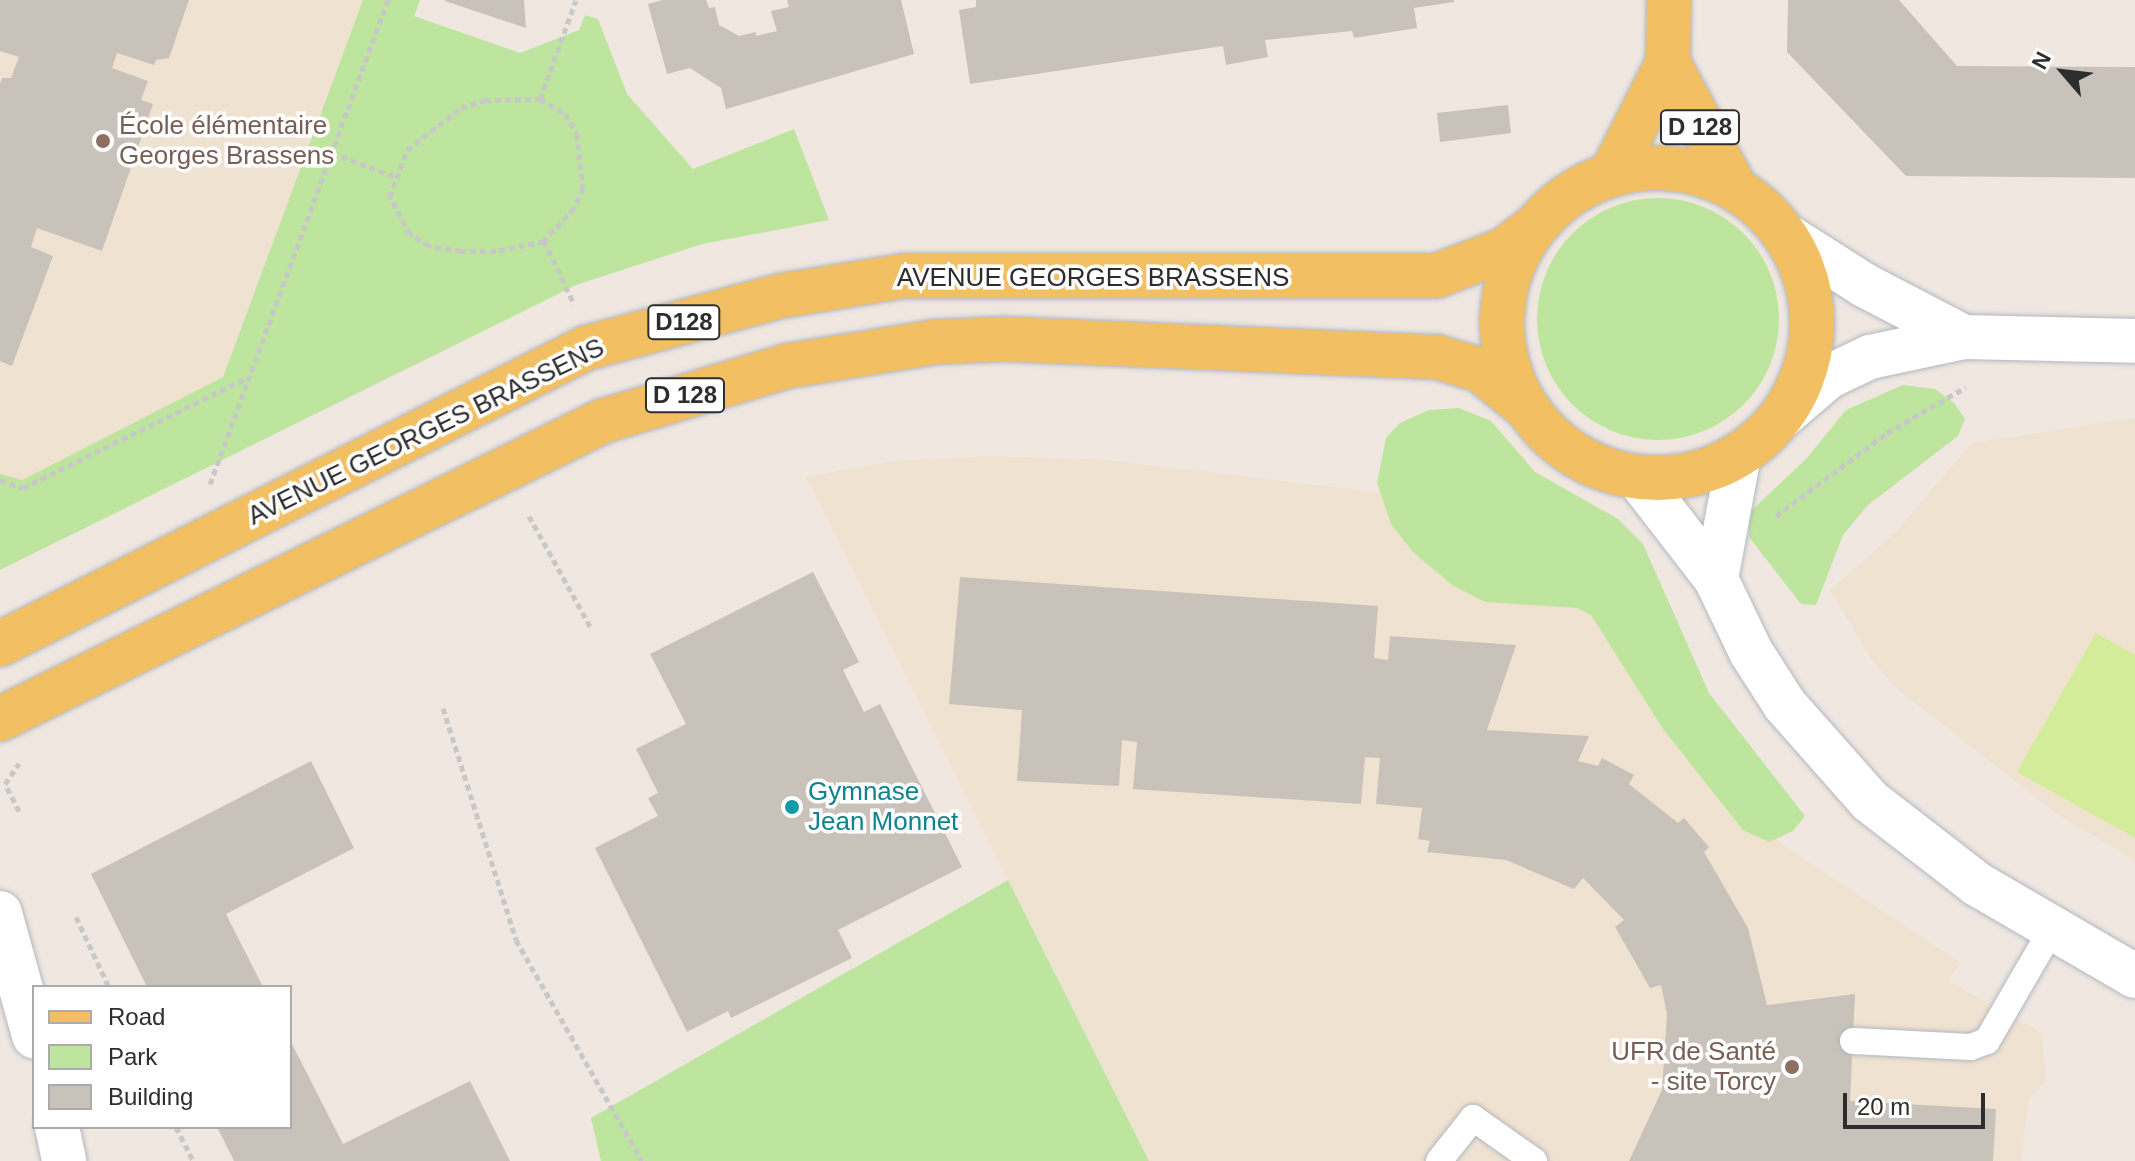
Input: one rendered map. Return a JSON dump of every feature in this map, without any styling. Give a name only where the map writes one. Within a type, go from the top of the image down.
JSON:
[{"type":"main road","name":"D 128","points":[[1612,173],[1668,62],[1669,0]]},
{"type":"main road","name":"D 128","points":[[1668,62],[1736,190]]},
{"type":"main road","points":[[1659,167],[1708,175],[1736,190],[1751,198],[1784,234],[1806,278],[1812,327],[1803,375],[1780,418],[1739,455],[1691,475],[1638,478],[1581,458],[1555,442],[1525,406],[1507,364],[1501,318],[1510,271],[1533,228],[1568,195],[1612,173],[1659,167]]},
{"type":"main road","name":"AVENUE GEORGES BRASSENS","points":[[0,644],[586,348],[780,296],[904,276],[1436,276],[1504,250],[1533,228]]},
{"type":"main road","name":"D 128","points":[[14,735],[603,421],[787,366],[935,342],[1004,339],[1437,357],[1480,370],[1525,406]]},
{"type":"street","points":[[1784,234],[1864,285],[1964,337]]},
{"type":"street","points":[[1780,418],[1828,377],[1870,357],[1964,337],[2135,341]]},
{"type":"street","points":[[1716,579],[1739,455]]},
{"type":"street","points":[[1638,478],[1716,579],[1751,652],[1785,705],[1870,801],[1924,848],[2052,929],[2135,976]]},
{"type":"street","points":[[0,913],[32,1029]]},
{"type":"street","points":[[57,1129],[64,1161]]},
{"type":"lane","points":[[1853,1041],[1971,1047],[1987,1041],[2052,929]]},
{"type":"lane","points":[[1439,1161],[1473,1118],[1534,1161]]},
{"type":"path","points":[[204,499],[388,0]]},
{"type":"path","points":[[540,99],[576,0]]},
{"type":"path","points":[[496,98],[540,99],[565,114],[577,134],[583,159],[583,188],[574,208],[544,241],[496,251],[429,246],[397,217],[390,197],[394,176],[407,150],[461,108],[496,98]]},
{"type":"path","points":[[332,153],[394,176]]},
{"type":"path","points":[[544,241],[578,312]]},
{"type":"path","points":[[0,480],[23,488],[250,376]]},
{"type":"path","points":[[1769,522],[1887,433],[1980,379]]},
{"type":"path","points":[[529,516],[591,628]]},
{"type":"path","points":[[443,708],[516,940],[642,1161]]},
{"type":"path","points":[[14,735],[2,785],[19,811]]},
{"type":"path","points":[[76,917],[108,985]]},
{"type":"path","points":[[177,1129],[193,1161]]},
{"type":"shaded area","points":[[0,0],[363,0],[223,377],[22,480],[0,474]]},
{"type":"shaded area","points":[[2135,418],[2135,860],[2061,817],[1895,687],[1872,660],[1830,590],[1896,532],[1972,443]]},
{"type":"shaded area","points":[[991,456],[1107,460],[1476,504],[1541,553],[1782,844],[1961,963],[1948,981],[2042,1033],[2046,1081],[2029,1099],[2021,1161],[1149,1161],[806,477],[895,461]]},
{"type":"green space","points":[[363,0],[420,0],[414,16],[520,53],[579,30],[585,15],[598,19],[627,94],[693,169],[794,129],[829,220],[702,244],[576,285],[0,570],[0,474],[22,480],[223,377]]},
{"type":"green space","points":[[1658,198],[1704,208],[1725,219],[1743,234],[1758,252],[1769,273],[1779,319],[1769,365],[1758,386],[1743,404],[1725,419],[1704,430],[1658,440],[1612,430],[1591,419],[1573,404],[1558,386],[1547,365],[1537,319],[1547,273],[1558,252],[1573,234],[1591,219],[1612,208]]},
{"type":"green space","points":[[1903,385],[1935,389],[1954,403],[1965,419],[1958,436],[1868,505],[1843,535],[1816,605],[1801,604],[1749,537],[1750,512],[1807,458],[1846,410]]},
{"type":"green space","points":[[1459,408],[1491,421],[1535,472],[1618,519],[1643,544],[1709,693],[1805,816],[1793,831],[1769,842],[1743,830],[1663,729],[1591,615],[1577,608],[1485,602],[1452,585],[1413,552],[1391,524],[1377,483],[1386,438],[1400,423],[1429,410]]},
{"type":"green space","points":[[2096,633],[2135,655],[2135,838],[2017,772]]},
{"type":"green space","points":[[1008,880],[1149,1161],[601,1161],[591,1118]]},
{"type":"building","points":[[0,0],[189,0],[169,58],[156,60],[154,65],[117,53],[112,68],[148,81],[141,100],[153,104],[102,251],[37,228],[31,247],[53,256],[12,366],[0,361],[0,84],[2,78],[11,78],[19,57],[0,51]]},
{"type":"building","points":[[524,0],[526,28],[445,1]]},
{"type":"building","points":[[662,0],[706,0],[709,8],[715,7],[719,25],[739,36],[756,32],[756,36],[777,31],[771,11],[789,7],[787,0],[901,0],[914,54],[726,109],[721,88],[690,68],[667,74],[648,4]]},
{"type":"building","points":[[976,0],[1454,2],[1414,8],[1417,28],[1354,38],[1352,31],[1265,40],[1268,57],[1226,65],[1223,46],[970,84],[959,10],[976,7]]},
{"type":"building","points":[[1788,0],[1899,0],[1957,66],[2135,67],[2135,178],[1906,176],[1787,52]]},
{"type":"building","points":[[1508,105],[1511,133],[1440,142],[1437,113]]},
{"type":"building","name":"Gymnase Jean Monnet","points":[[813,572],[859,662],[843,670],[864,712],[880,704],[962,867],[838,930],[852,958],[731,1018],[728,1011],[687,1032],[595,848],[658,816],[648,798],[658,793],[636,749],[686,724],[650,654]]},
{"type":"building","points":[[960,577],[1378,606],[1374,658],[1388,660],[1390,636],[1516,645],[1487,730],[1589,736],[1578,761],[1598,766],[1602,758],[1634,775],[1629,784],[1678,823],[1684,818],[1709,847],[1704,852],[1748,928],[1767,1005],[1855,994],[1850,1101],[1996,1109],[1993,1161],[1629,1161],[1662,1090],[1667,1014],[1661,985],[1650,988],[1615,927],[1624,920],[1583,878],[1574,889],[1506,860],[1427,852],[1430,841],[1418,839],[1422,808],[1376,804],[1380,758],[1365,757],[1361,804],[1133,789],[1137,742],[1122,740],[1119,786],[1017,781],[1022,710],[949,704]]},
{"type":"building","points":[[311,761],[354,848],[226,914],[262,985],[146,985],[91,874]]},
{"type":"building","points":[[292,1044],[343,1144],[470,1081],[510,1161],[234,1161],[218,1129],[292,1129]]},
{"type":"place","name":"École élémentaire Georges Brassens","points":[[103,141]]},
{"type":"place","name":"Gymnase Jean Monnet","points":[[792,807]]},
{"type":"place","name":"UFR de Santé - site Torcy","points":[[1792,1067]]}]
